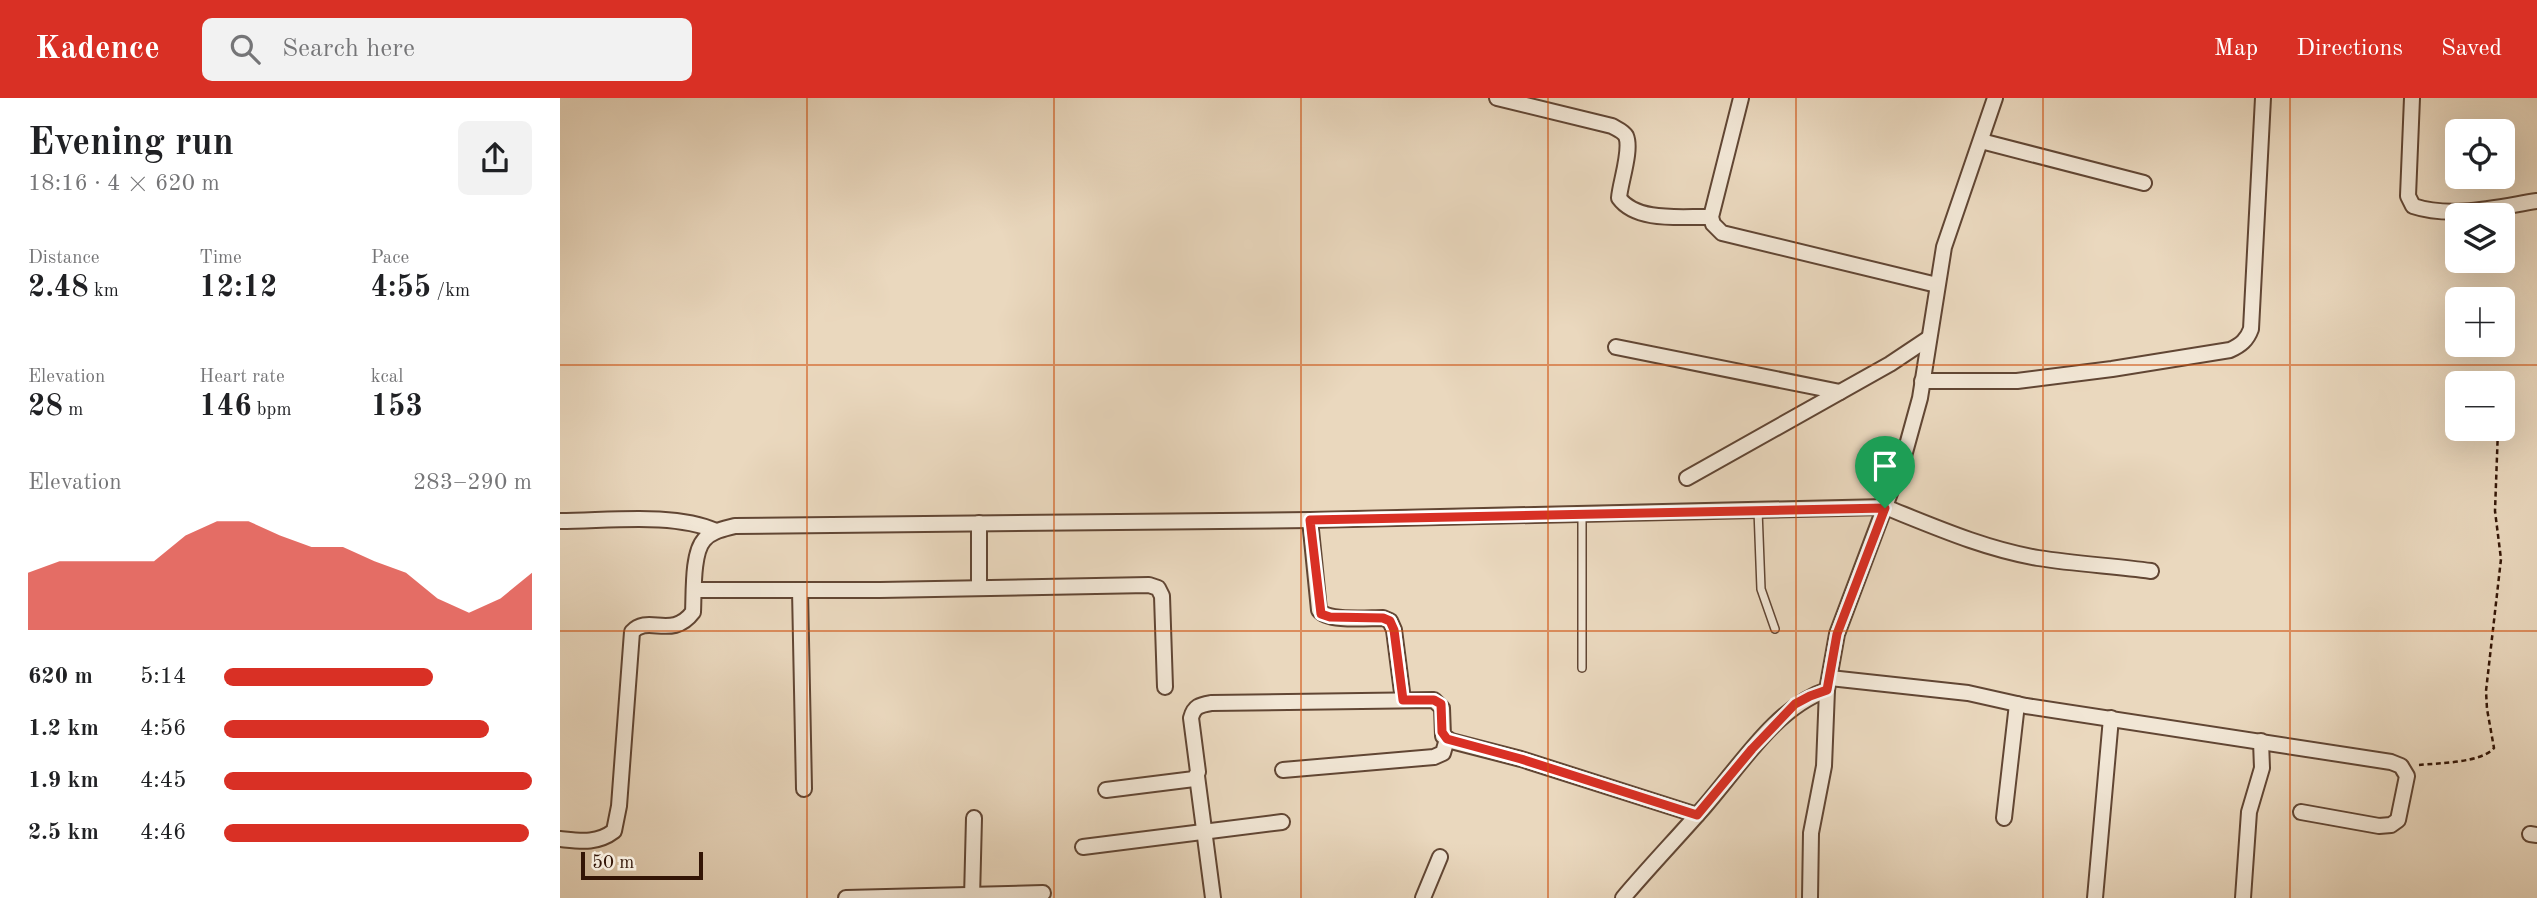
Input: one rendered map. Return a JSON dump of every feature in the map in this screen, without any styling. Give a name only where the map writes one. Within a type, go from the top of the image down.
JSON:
[{"type":"street","points":[[1497,98],[1620,130],[1626,136],[1627,148],[1619,198],[1634,211],[1711,217]]},
{"type":"street","points":[[1741,98],[1711,217],[1722,233],[1937,285]]},
{"type":"street","points":[[1810,898],[1811,832],[1824,766],[1828,684],[1837,634],[1904,456],[1923,375],[1944,247],[1996,98]]},
{"type":"street","points":[[1923,375],[2017,381],[2112,369],[2230,350],[2241,345],[2248,337],[2250,323],[2263,98]]},
{"type":"street","points":[[2412,98],[2408,196],[2413,206],[2426,210],[2475,211],[2537,201]]},
{"type":"street","points":[[1981,141],[2144,183]]},
{"type":"street","points":[[1687,478],[1840,392],[1929,338]]},
{"type":"street","points":[[1616,347],[1840,392]]},
{"type":"street","points":[[560,839],[590,841],[604,838],[614,831],[619,806],[632,632],[643,625],[668,627],[686,621],[693,612],[698,550],[704,539],[716,531],[750,525],[1310,520],[1885,508],[1975,542],[2038,558],[2151,571]]},
{"type":"street","points":[[1310,520],[1321,614],[1330,617],[1383,618],[1390,621],[1394,630],[1403,700]]},
{"type":"street","points":[[560,521],[697,523],[716,531]]},
{"type":"street","points":[[979,523],[979,588]]},
{"type":"street","points":[[694,590],[1149,585],[1158,588],[1162,596],[1165,687]]},
{"type":"street","points":[[800,590],[804,789]]},
{"type":"street","points":[[1623,898],[1752,749],[1795,704],[1828,684],[1968,693],[2017,704],[2391,762],[2402,766],[2407,776],[2398,820],[2391,825],[2379,826],[2301,812]]},
{"type":"street","points":[[1213,898],[1191,718],[1193,711],[1199,706],[1211,703],[1434,700],[1441,704],[1442,732],[1447,739],[1521,759],[1697,815]]},
{"type":"street","points":[[2004,818],[2017,704]]},
{"type":"street","points":[[2095,898],[2111,718]]},
{"type":"street","points":[[1283,770],[1434,757],[1443,753],[1447,739]]},
{"type":"street","points":[[2243,898],[2249,812],[2262,768],[2261,741]]},
{"type":"street","points":[[1106,790],[1191,781],[1197,776]]},
{"type":"street","points":[[972,896],[974,818]]},
{"type":"street","points":[[1083,847],[1282,822]]},
{"type":"street","points":[[1423,898],[1440,857]]},
{"type":"street","points":[[846,898],[1042,893]]},
{"type":"lane","points":[[1758,510],[1761,589],[1775,629]]},
{"type":"lane","points":[[1581,668],[1582,514]]},
{"type":"path","points":[[2402,766],[2477,757],[2494,748],[2486,691],[2501,559],[2495,511],[2498,441]]},
{"type":"route","points":[[1885,508],[1837,634],[1827,690],[1795,704],[1752,749],[1697,815],[1521,759],[1451,741],[1443,736],[1441,704],[1434,700],[1403,700],[1394,630],[1390,621],[1383,618],[1330,617],[1321,614],[1310,520],[1670,512],[1885,508]]}]
